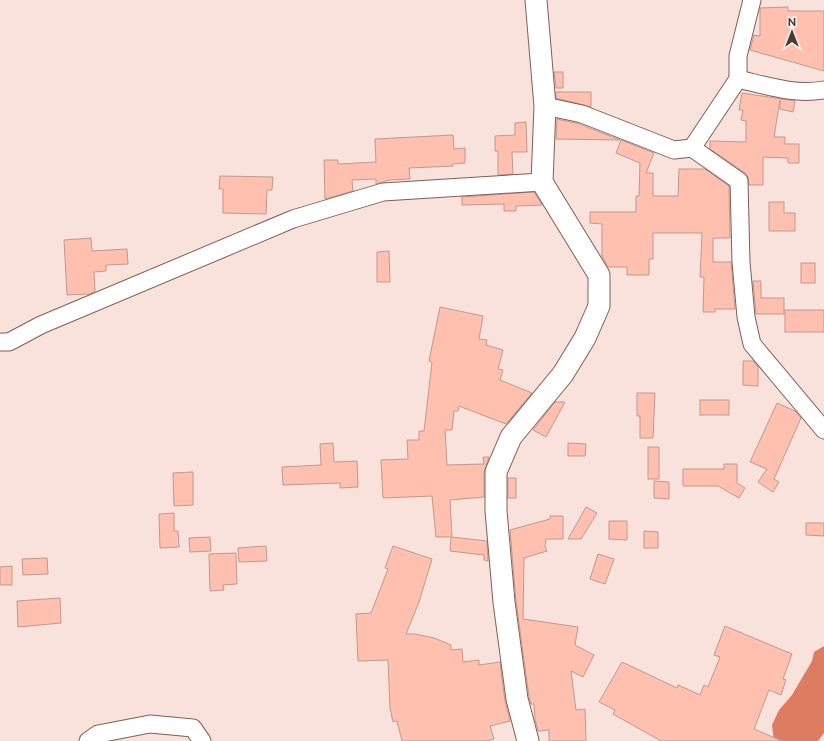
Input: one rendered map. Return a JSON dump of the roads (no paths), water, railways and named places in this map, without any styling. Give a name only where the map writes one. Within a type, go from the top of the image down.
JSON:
[{"type":"street","points":[[528,741],[517,699],[504,602],[496,511],[496,472],[511,437],[563,374],[585,338],[598,306],[598,275],[542,182],[545,106],[536,0]]},
{"type":"street","points":[[692,148],[738,79],[738,56],[752,0]]},
{"type":"street","points":[[738,79],[776,90],[808,93],[824,90]]},
{"type":"street","points":[[545,106],[582,114],[674,150],[692,148],[739,181],[741,262],[746,317],[752,344],[824,430]]},
{"type":"street","points":[[0,342],[9,342],[53,320],[293,218],[383,192],[542,182]]},
{"type":"street","points":[[88,741],[98,734],[150,724],[193,728],[202,741]]}]
